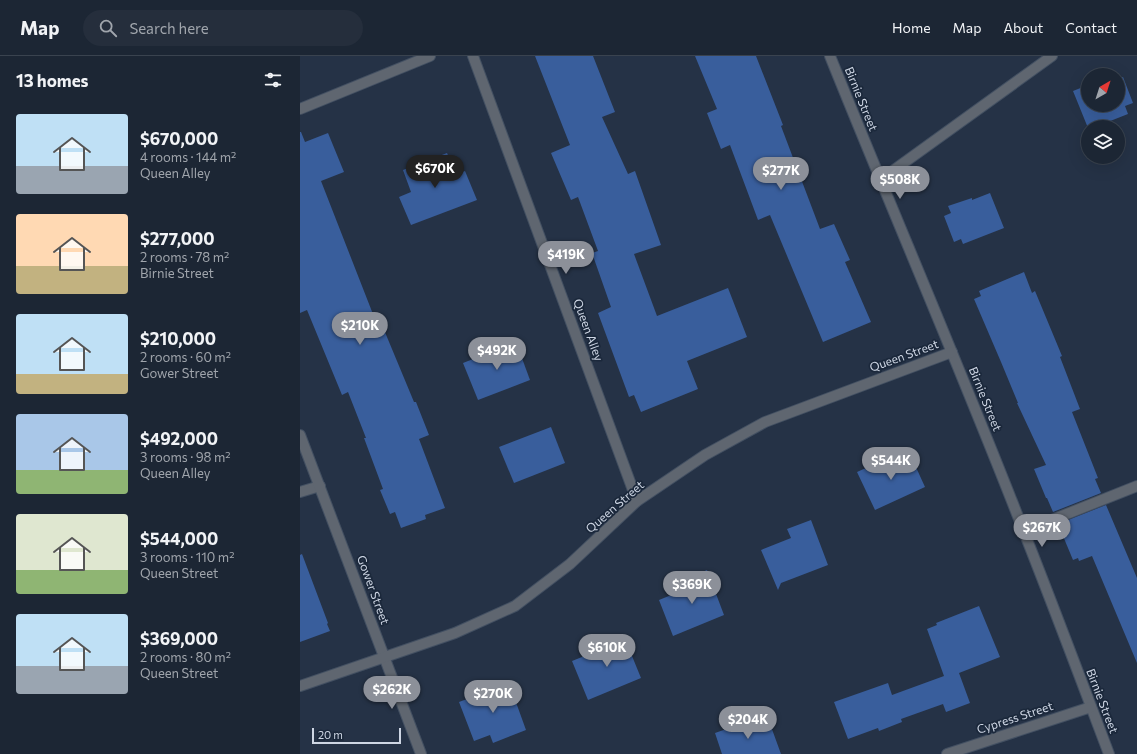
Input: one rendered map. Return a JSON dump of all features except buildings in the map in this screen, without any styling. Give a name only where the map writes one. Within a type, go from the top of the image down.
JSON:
[{"type":"street","points":[[300,109],[430,56]]},
{"type":"street","name":"Queen Alley","points":[[474,56],[637,501]]},
{"type":"street","name":"Birnie Street","points":[[830,56],[1024,531],[1109,754]]},
{"type":"street","points":[[880,180],[1052,56]]},
{"type":"street","name":"Queen Street","points":[[300,686],[455,633],[515,606],[570,564],[637,501],[705,455],[765,422],[952,352]]},
{"type":"street","name":"Gower Street","points":[[300,435],[421,754]]},
{"type":"street","points":[[300,492],[320,486]]},
{"type":"street","points":[[1024,531],[1137,486]]},
{"type":"street","name":"Cypress Street","points":[[947,754],[1091,707]]}]
